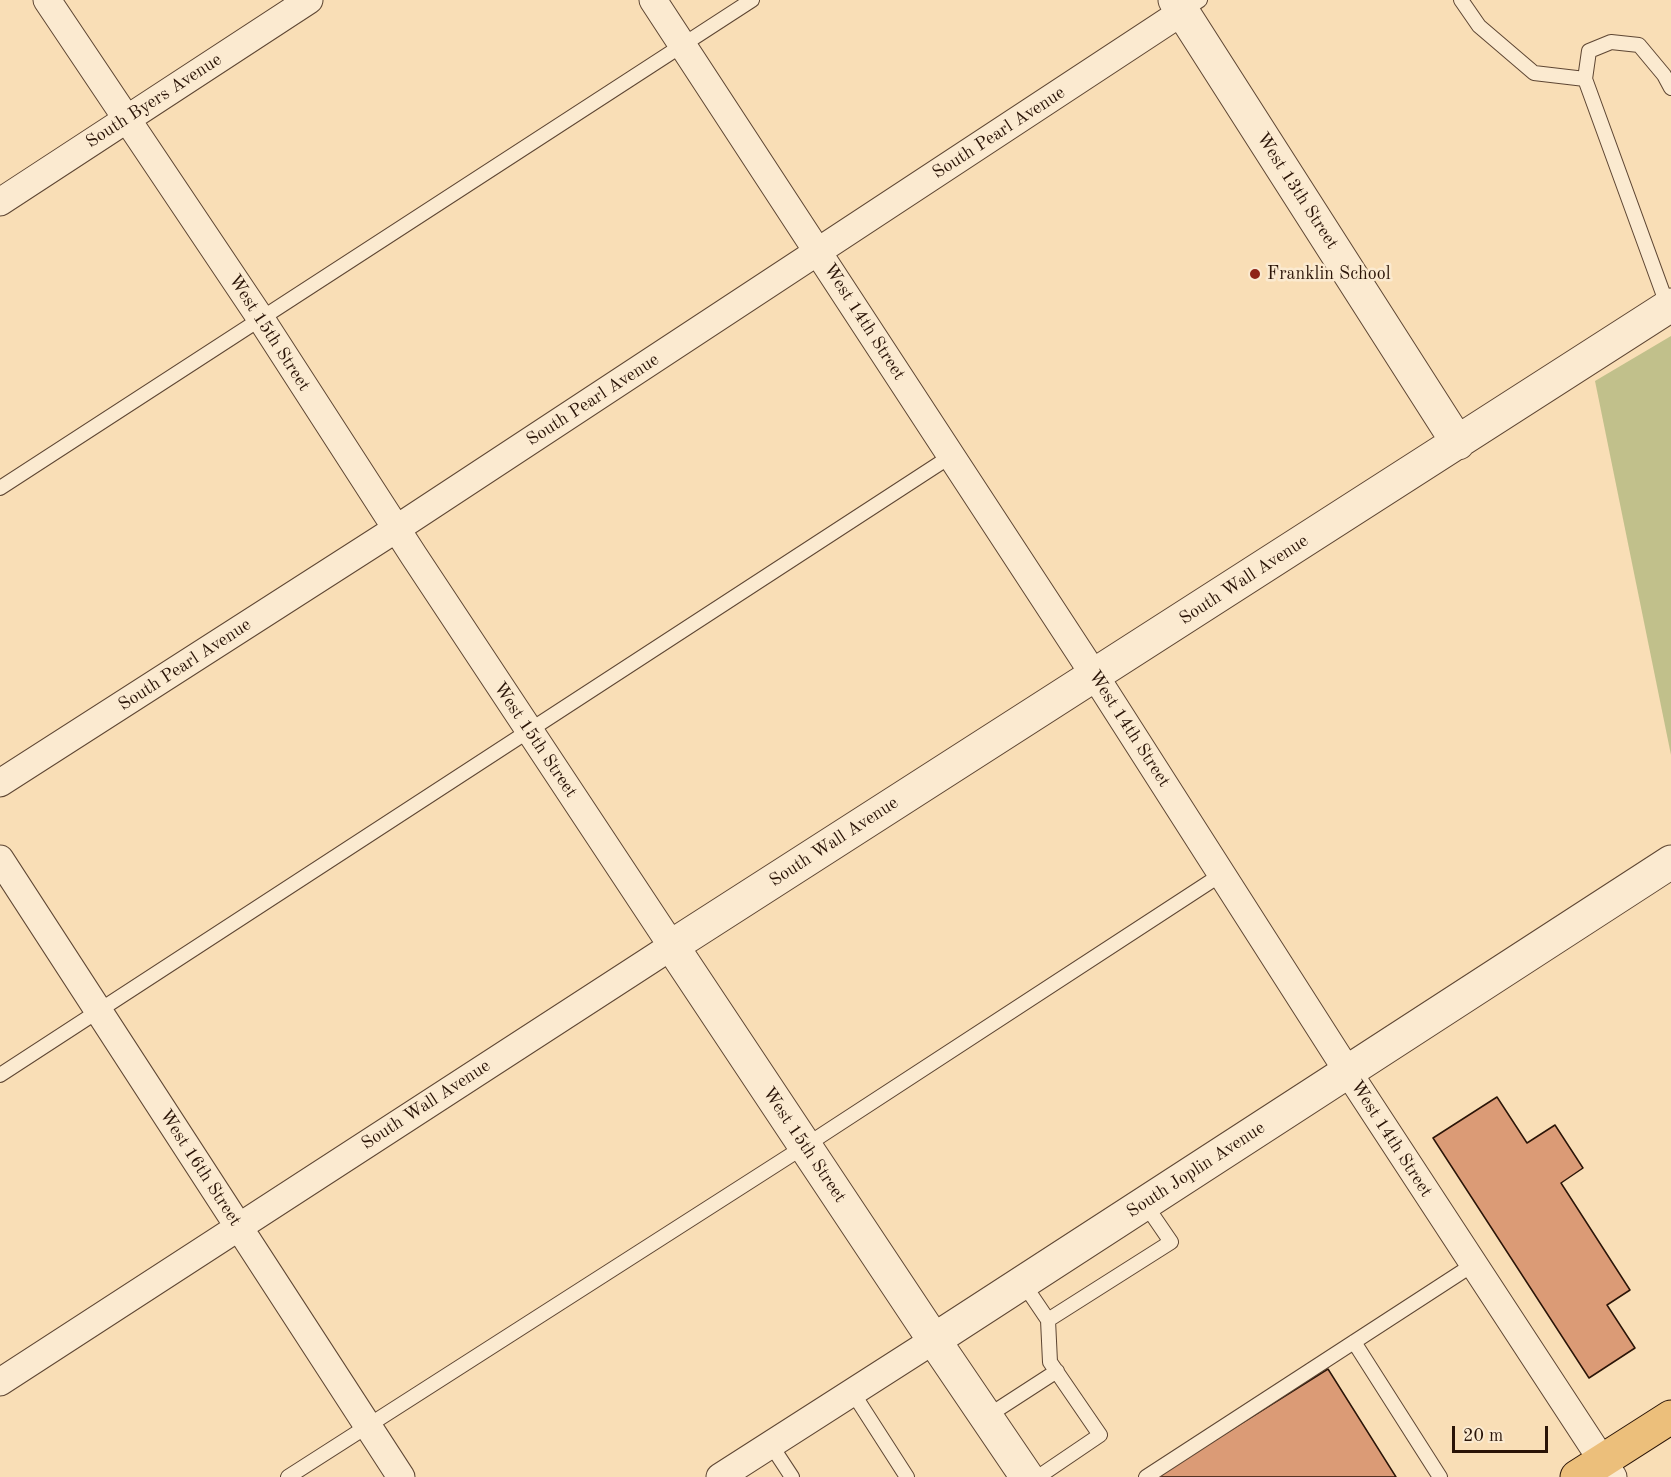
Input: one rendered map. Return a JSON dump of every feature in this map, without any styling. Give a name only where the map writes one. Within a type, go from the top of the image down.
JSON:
[{"type":"main road","points":[[1598,1472],[1671,1417]]},
{"type":"street","name":"West 15th Street","points":[[47,0],[261,319],[396,529],[934,1341],[1027,1477]]},
{"type":"street","name":"South Byers Avenue","points":[[0,202],[309,0]]},
{"type":"street","name":"West 14th Street","points":[[652,0],[819,251],[1474,1264],[1598,1472]]},
{"type":"street","name":"South Pearl Avenue","points":[[0,783],[396,529],[819,251],[1186,4]]},
{"type":"street","name":"West 13th Street","points":[[1186,4],[1458,443]]},
{"type":"street","name":"South Wall Avenue","points":[[0,1382],[672,946],[1670,306]]},
{"type":"street","name":"West 16th Street","points":[[0,859],[401,1477]]},
{"type":"street","name":"South Joplin Avenue","points":[[720,1477],[934,1341],[1671,862]]},
{"type":"lane","points":[[0,488],[753,0]]},
{"type":"lane","points":[[1461,0],[1479,26],[1534,73],[1585,79]]},
{"type":"lane","points":[[1670,306],[1585,79],[1589,51],[1611,42],[1639,45],[1664,75],[1671,88]]},
{"type":"lane","points":[[0,1075],[951,456]]},
{"type":"lane","points":[[288,1477],[805,1146],[1222,874]]},
{"type":"lane","points":[[1048,1320],[1171,1242],[1145,1203]]},
{"type":"lane","points":[[1146,1477],[1474,1264]]},
{"type":"lane","points":[[1023,1283],[1048,1320],[1050,1362],[1100,1435],[1038,1477]]},
{"type":"lane","points":[[1354,1342],[1440,1477]]},
{"type":"lane","points":[[986,1417],[1057,1371]]},
{"type":"lane","points":[[853,1393],[907,1477]]},
{"type":"lane","points":[[771,1445],[792,1477]]},
{"type":"shaded area","points":[[1671,336],[1671,755],[1595,381]]},
{"type":"building","points":[[1497,1097],[1527,1143],[1555,1125],[1583,1168],[1561,1183],[1630,1290],[1607,1305],[1635,1348],[1589,1378],[1433,1138]]},
{"type":"building","points":[[1328,1369],[1396,1477],[1156,1477]]},
{"type":"place","name":"Franklin School","points":[[1255,274]]}]
